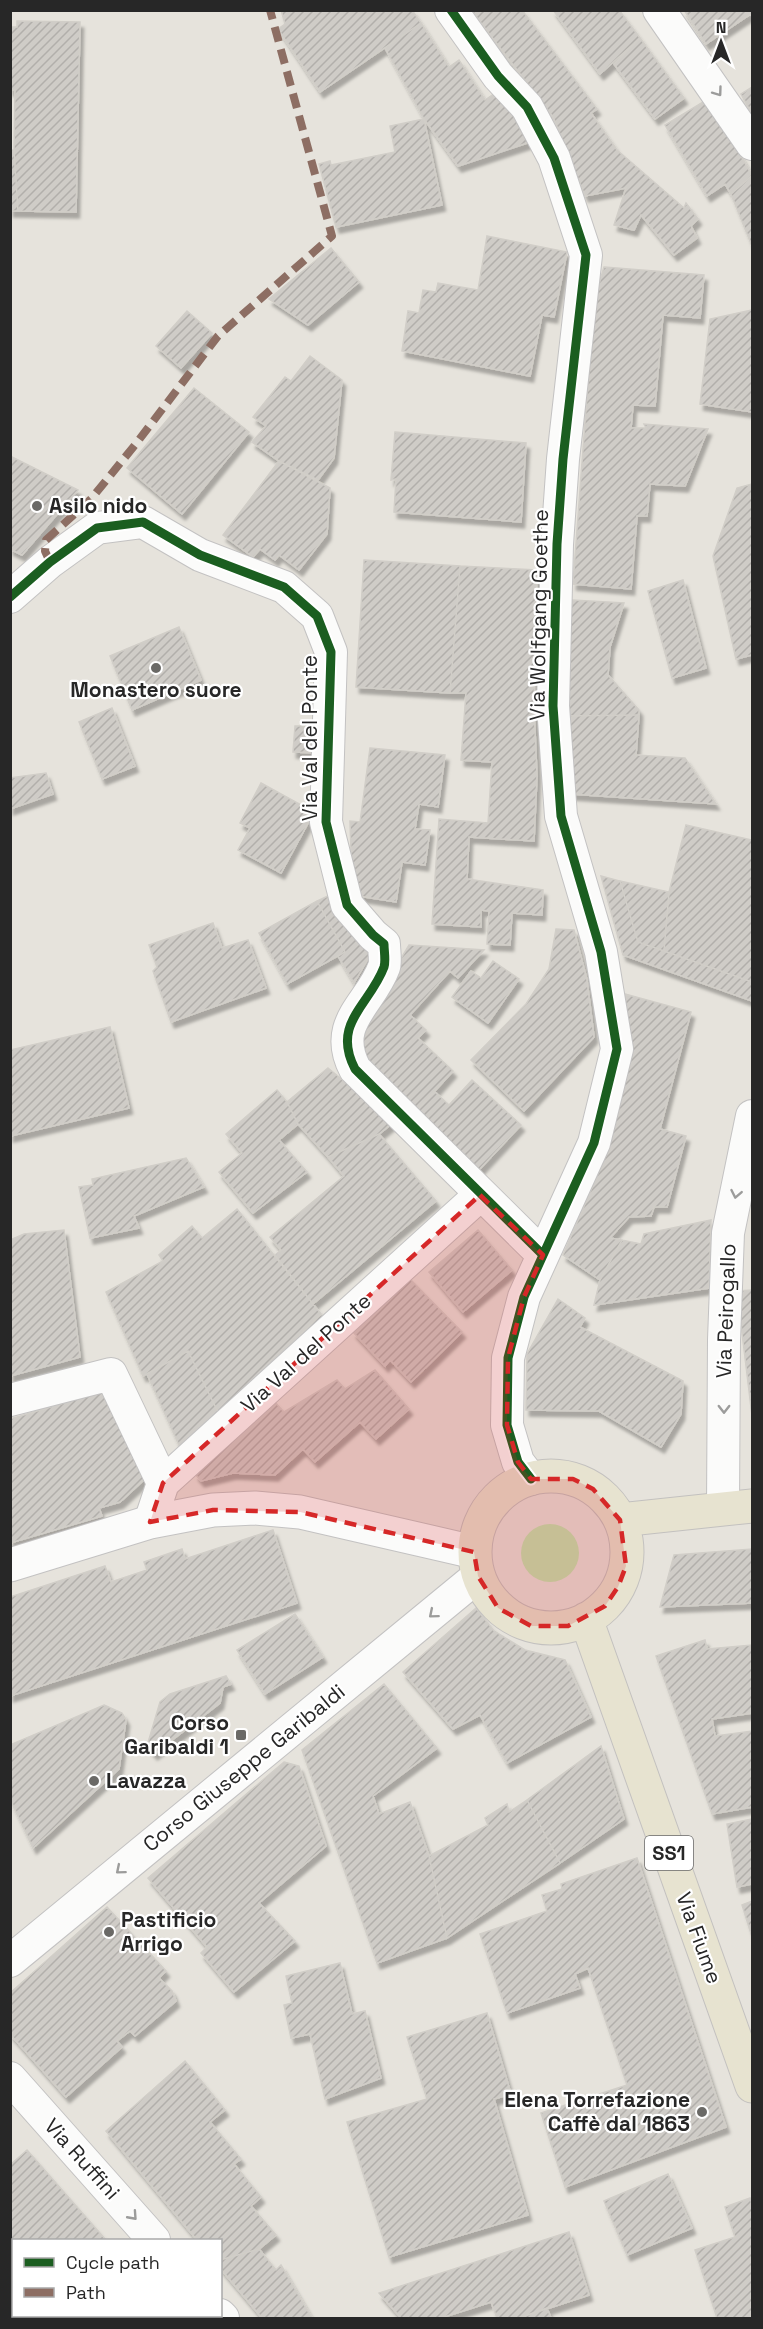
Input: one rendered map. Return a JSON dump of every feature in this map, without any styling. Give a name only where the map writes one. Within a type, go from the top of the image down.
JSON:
[{"type":"main road","points":[[552,1476],[583,1484],[608,1502],[620,1520],[627,1542],[626,1566],[618,1587],[605,1606],[586,1619],[568,1626],[531,1626],[513,1619],[498,1608],[486,1593],[476,1564],[477,1533],[491,1506],[513,1486],[531,1479],[552,1476]]},
{"type":"main road","points":[[620,1520],[738,1507]]},
{"type":"main road","points":[[10,1565],[150,1522],[213,1510],[255,1508],[289,1511],[476,1564]]},
{"type":"main road","name":"Via Fiume","points":[[586,1619],[753,2086]]},
{"type":"street","name":"Via Wolfgang Goethe","points":[[451,10],[498,76],[526,107],[554,158],[586,255],[562,469],[557,544],[553,706],[561,816],[601,952],[616,1049],[594,1143],[524,1297],[507,1358],[507,1425],[518,1462],[531,1479]]},
{"type":"street","points":[[659,10],[753,144]]},
{"type":"street","name":"Via Val del Ponte","points":[[10,597],[50,562],[97,528],[143,522],[200,555],[284,587],[317,616],[331,652],[326,822],[347,905],[384,944],[384,966],[348,1027],[349,1057],[355,1069],[543,1255]]},
{"type":"street","name":"Via Peirogallo","points":[[738,1507],[724,1340],[728,1233],[753,1116]]},
{"type":"street","name":"Via Val del Ponte","points":[[150,1522],[163,1483],[480,1195]]},
{"type":"street","points":[[10,1400],[111,1374],[163,1483]]},
{"type":"street","name":"Corso Giuseppe Garibaldi","points":[[10,1961],[476,1564]]},
{"type":"street","name":"Via Ruffini","points":[[10,2078],[152,2239]]},
{"type":"highlighted area","points":[[480,1195],[543,1255],[524,1297],[508,1358],[507,1425],[518,1462],[531,1479],[573,1479],[593,1489],[620,1520],[626,1566],[618,1587],[605,1606],[568,1626],[531,1626],[498,1608],[478,1576],[474,1552],[300,1512],[213,1510],[150,1522],[163,1483]]},
{"type":"green space","points":[[550,1524],[561,1526],[571,1532],[577,1542],[579,1553],[577,1564],[571,1574],[561,1580],[550,1582],[539,1580],[529,1574],[523,1564],[521,1553],[523,1542],[529,1532],[539,1526]]},
{"type":"building","points":[[281,10],[412,10],[421,23],[320,92],[278,29],[285,24]]},
{"type":"building","points":[[471,10],[522,10],[597,109],[591,113],[617,150],[684,208],[686,203],[698,219],[691,226],[697,238],[674,255],[641,215],[634,230],[614,225],[626,188],[585,196],[553,117]]},
{"type":"building","points":[[553,10],[619,10],[640,38],[600,74]]},
{"type":"building","points":[[684,10],[752,10],[752,13],[706,44]]},
{"type":"building","points":[[17,21],[80,22],[76,212],[18,211],[14,150],[15,90],[10,90],[10,27],[17,27]]},
{"type":"building","points":[[421,23],[449,67],[459,60],[485,100],[498,91],[530,142],[458,166],[424,119],[385,48]]},
{"type":"building","points":[[640,38],[684,98],[655,119],[614,64]]},
{"type":"building","points":[[752,87],[752,114],[741,94]]},
{"type":"building","points":[[708,99],[752,175],[731,194],[725,184],[707,196],[665,125]]},
{"type":"building","points":[[424,119],[442,205],[336,227],[319,164],[330,161],[331,165],[395,152],[390,126]]},
{"type":"building","points":[[10,150],[14,150],[18,211],[10,211]]},
{"type":"building","points":[[752,176],[752,246],[731,194]]},
{"type":"building","points":[[487,236],[567,252],[554,317],[542,315],[530,376],[402,351],[408,311],[419,313],[423,290],[436,292],[438,283],[478,290]]},
{"type":"building","points":[[331,248],[359,282],[308,325],[269,299]]},
{"type":"building","points":[[604,267],[704,275],[700,318],[663,315],[655,406],[633,405],[631,428],[646,428],[644,424],[708,429],[685,486],[650,484],[647,516],[637,516],[631,589],[573,584],[594,301]]},
{"type":"building","points":[[752,310],[752,412],[700,404],[710,319]]},
{"type":"building","points":[[187,311],[212,333],[181,368],[156,346]]},
{"type":"building","points":[[310,356],[342,380],[334,458],[318,480],[279,461],[252,442],[266,426],[253,417],[285,377],[291,381]]},
{"type":"building","points":[[194,388],[249,432],[182,514],[127,468]]},
{"type":"building","points":[[395,432],[526,443],[521,522],[394,512],[396,479],[391,480]]},
{"type":"building","name":"Asilo nido","points":[[10,456],[78,490],[22,555],[10,549]]},
{"type":"building","points":[[279,461],[330,488],[327,534],[299,570],[279,555],[275,560],[260,549],[253,557],[223,535]]},
{"type":"building","points":[[752,484],[752,655],[736,659],[713,556],[737,488]]},
{"type":"building","points":[[364,560],[460,566],[450,693],[356,687]]},
{"type":"building","points":[[460,566],[537,570],[534,707],[537,776],[534,841],[469,837],[467,879],[543,890],[542,915],[512,913],[510,945],[487,944],[489,911],[481,910],[481,927],[432,924],[439,819],[488,823],[492,762],[461,760],[466,693],[450,693]]},
{"type":"building","points":[[683,580],[706,668],[672,678],[648,591]]},
{"type":"building","points":[[572,600],[624,603],[610,647],[608,675],[639,710],[639,715],[564,716]]},
{"type":"building","name":"Monastero suore","points":[[179,627],[201,680],[132,710],[110,656]]},
{"type":"building","points":[[112,708],[135,766],[102,779],[79,722]]},
{"type":"building","points":[[639,715],[636,755],[685,758],[716,804],[571,794],[564,716]]},
{"type":"building","points":[[295,726],[320,726],[318,753],[293,752]]},
{"type":"building","points":[[370,748],[445,755],[438,807],[419,804],[415,829],[430,830],[425,865],[402,862],[396,902],[359,896],[360,884],[352,883],[350,821],[360,822]]},
{"type":"building","points":[[46,773],[53,794],[10,809],[10,778]]},
{"type":"building","points":[[261,783],[314,812],[281,873],[238,850],[250,828],[240,823]]},
{"type":"building","points":[[686,825],[752,840],[752,982],[664,951],[669,892]]},
{"type":"building","points":[[601,876],[620,881],[638,942],[752,982],[752,1001],[623,955]]},
{"type":"building","points":[[620,881],[669,892],[664,951],[638,942]]},
{"type":"building","points":[[328,896],[369,941],[369,957],[354,983],[338,956],[345,952],[317,901]]},
{"type":"building","points":[[317,901],[345,952],[287,984],[259,933]]},
{"type":"building","points":[[213,923],[222,948],[248,940],[266,988],[171,1022],[153,971],[157,967],[149,945]]},
{"type":"building","points":[[556,929],[574,930],[587,980],[594,1037],[524,1111],[471,1060],[526,1004],[549,969]]},
{"type":"building","points":[[409,945],[484,950],[458,978],[450,971],[410,1015],[426,1030],[418,1038],[453,1071],[415,1113],[357,1049],[358,1030]]},
{"type":"building","points":[[493,961],[519,979],[488,1023],[452,997],[471,971],[481,978]]},
{"type":"building","points":[[625,994],[691,1012],[660,1129],[686,1136],[667,1207],[654,1207],[651,1216],[629,1217],[610,1238],[622,1240],[600,1280],[563,1255],[606,1155],[615,1122],[629,1054]]},
{"type":"building","points":[[110,1027],[129,1108],[10,1136],[10,1050]]},
{"type":"building","points":[[328,1068],[394,1122],[379,1134],[328,1157],[298,1124],[287,1102]]},
{"type":"building","points":[[472,1080],[521,1125],[478,1171],[415,1113],[434,1091],[449,1105]]},
{"type":"building","points":[[277,1090],[287,1102],[298,1124],[279,1140],[307,1172],[253,1213],[219,1172],[242,1153],[226,1134]]},
{"type":"building","points":[[379,1134],[436,1201],[313,1304],[275,1255],[281,1250],[270,1237],[344,1176],[328,1157]]},
{"type":"building","points":[[186,1158],[204,1187],[134,1216],[139,1228],[90,1238],[79,1187],[93,1185],[92,1179]]},
{"type":"building","points":[[237,1209],[321,1314],[220,1416],[188,1351],[143,1376],[106,1292],[163,1261],[159,1255],[192,1226],[202,1238]]},
{"type":"building","points":[[711,1220],[709,1288],[594,1305],[600,1280],[622,1240],[641,1244],[644,1234]]},
{"type":"building","points":[[64,1230],[80,1357],[10,1376],[10,1240],[24,1234]]},
{"type":"building","points":[[478,1230],[512,1270],[463,1312],[429,1272]]},
{"type":"building","points":[[409,1278],[462,1332],[411,1382],[390,1360],[385,1366],[353,1332]]},
{"type":"building","points":[[752,1290],[752,1416],[737,1291]]},
{"type":"building","points":[[558,1299],[585,1318],[580,1327],[683,1381],[681,1414],[661,1447],[599,1411],[526,1410],[527,1354]]},
{"type":"building","points":[[188,1351],[220,1416],[183,1454],[147,1374]]},
{"type":"building","points":[[375,1370],[409,1409],[376,1439],[360,1422],[315,1462],[303,1449],[275,1475],[233,1473],[201,1481],[195,1474],[274,1401],[284,1412],[337,1380],[345,1389]]},
{"type":"building","points":[[108,1390],[148,1476],[120,1502],[99,1508],[102,1516],[10,1543],[10,1419]]},
{"type":"building","points":[[273,1530],[297,1603],[10,1696],[10,1597],[105,1566],[111,1582],[147,1570],[144,1562],[182,1549],[185,1559]]},
{"type":"building","points":[[752,1549],[752,1603],[660,1607],[674,1555]]},
{"type":"building","points":[[476,1608],[494,1631],[525,1650],[565,1660],[591,1717],[507,1763],[480,1715],[453,1729],[403,1672]]},
{"type":"building","points":[[295,1614],[323,1657],[265,1694],[237,1650]]},
{"type":"building","points":[[705,1640],[707,1649],[752,1645],[752,1713],[712,1719],[715,1736],[752,1731],[752,1807],[712,1814],[656,1656]]},
{"type":"building","points":[[226,1676],[231,1684],[223,1687],[220,1703],[154,1754],[147,1746],[160,1702],[170,1694]]},
{"type":"building","points":[[384,1684],[437,1748],[373,1796],[379,1814],[410,1802],[429,1856],[447,1938],[377,1963],[302,1750]]},
{"type":"building","points":[[104,1705],[122,1713],[126,1720],[119,1769],[33,1848],[10,1799],[10,1745]]},
{"type":"building","points":[[601,1746],[624,1819],[560,1863],[527,1800]]},
{"type":"building","points":[[284,1762],[299,1766],[326,1846],[259,1903],[295,1941],[234,1992],[201,1953],[207,1947],[148,1878]]},
{"type":"building","points":[[527,1800],[560,1863],[447,1938],[429,1856],[488,1825],[485,1818],[507,1804],[509,1812]]},
{"type":"building","points":[[752,1819],[752,1884],[737,1887],[727,1824]]},
{"type":"building","points":[[637,1858],[726,2127],[565,2187],[541,2113],[627,2085],[588,1968],[575,1974],[580,1988],[507,2013],[480,1934],[547,1911],[542,1895],[562,1889],[561,1884]]},
{"type":"building","points":[[752,1901],[752,1937],[742,1905]]},
{"type":"building","points":[[107,1907],[166,1971],[159,1978],[172,1991],[176,2001],[135,2036],[130,2031],[117,2041],[122,2047],[66,2097],[10,2034],[10,1993]]},
{"type":"building","points":[[340,1963],[352,2014],[365,2011],[381,2078],[325,2099],[310,2034],[291,2038],[284,2005],[292,2003],[286,1976]]},
{"type":"building","points":[[487,2013],[511,2094],[494,2099],[528,2215],[389,2257],[347,2122],[427,2099],[407,2037]]},
{"type":"building","points":[[185,2061],[225,2110],[210,2122],[241,2159],[234,2164],[261,2197],[251,2206],[276,2235],[259,2249],[222,2259],[222,2239],[196,2239],[106,2131]]},
{"type":"building","points":[[27,2150],[105,2239],[12,2239],[12,2257],[10,2255],[10,2165]]},
{"type":"building","points":[[668,2174],[692,2228],[627,2255],[604,2201]]},
{"type":"building","points":[[750,2198],[752,2204],[752,2318],[717,2318],[695,2250],[735,2237],[725,2207]]},
{"type":"building","points":[[569,2232],[589,2295],[519,2318],[497,2318],[491,2302],[441,2318],[401,2318],[379,2293]]},
{"type":"building","points":[[259,2249],[276,2270],[281,2265],[312,2318],[262,2318],[222,2270],[222,2259]]},
{"type":"building","points":[[547,2308],[551,2318],[519,2318]]},
{"type":"building","points":[[64,2317],[132,2317],[130,2318]]},
{"type":"building","points":[[172,2317],[173,2318],[130,2318]]},
{"type":"marked path","points":[[50,562],[45,551],[46,540],[91,499],[218,336],[332,236],[270,10]]},
{"type":"cycle path","points":[[451,10],[498,76],[527,107],[554,158],[586,255],[563,459],[557,544],[553,706],[561,816],[601,952],[617,1049],[594,1143],[524,1297],[508,1358],[507,1425],[518,1462],[531,1479]]},
{"type":"cycle path","points":[[10,597],[50,562],[97,528],[143,522],[200,555],[284,587],[317,616],[331,652],[326,822],[347,905],[384,944],[384,967],[350,1027],[347,1039],[349,1053],[355,1069],[543,1255]]},
{"type":"place","name":"Asilo nido","points":[[37,506]]},
{"type":"place","name":"Monastero suore","points":[[156,668]]},
{"type":"place","name":"Corso Garibaldi 1","points":[[241,1735]]},
{"type":"place","name":"Lavazza","points":[[94,1781]]},
{"type":"place","name":"Pastificio Arrigo","points":[[109,1932]]},
{"type":"place","name":"Elena Torrefazione Caffè dal 1863","points":[[702,2112]]}]
